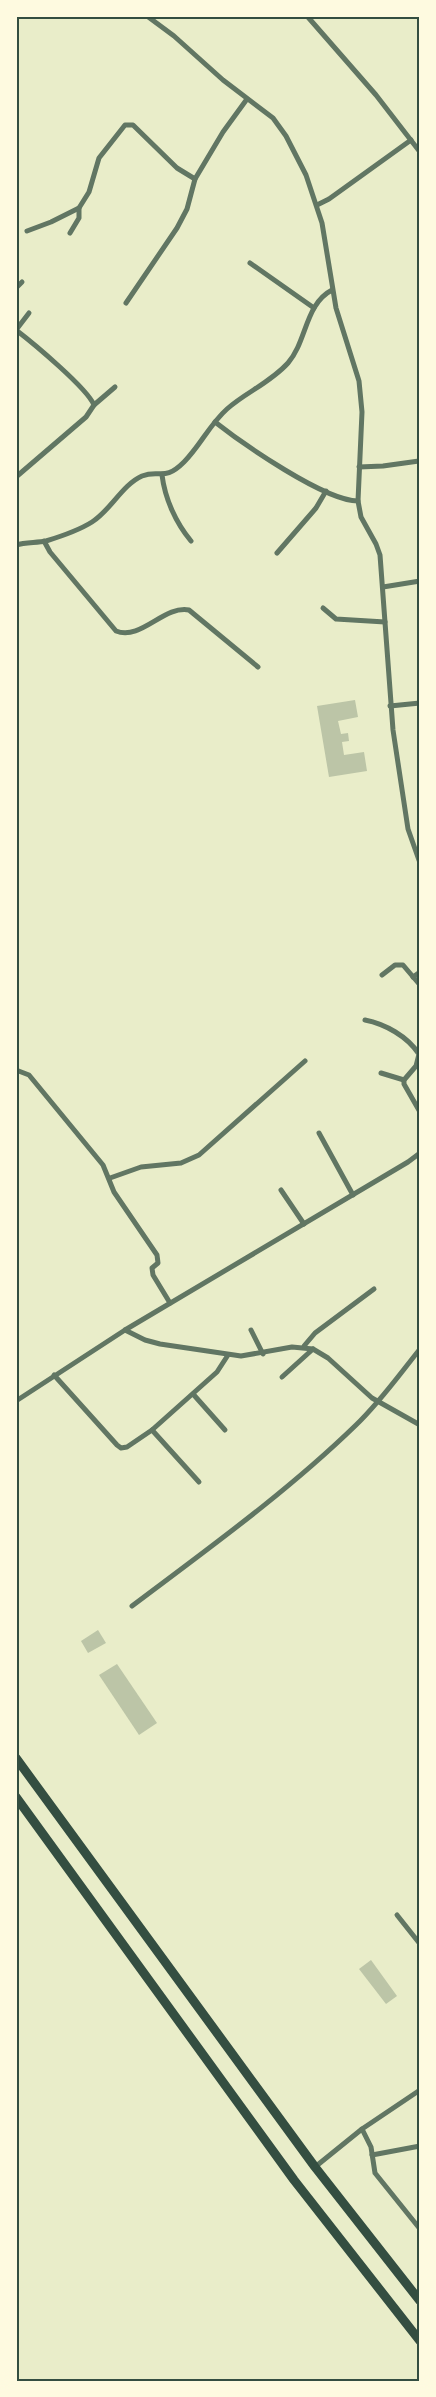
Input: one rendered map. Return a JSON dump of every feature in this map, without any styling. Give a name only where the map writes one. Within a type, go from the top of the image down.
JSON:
[{"type":"main road","points":[[16,1758],[315,2167],[420,2301]]},
{"type":"main road","points":[[16,1797],[294,2180],[420,2341]]},
{"type":"street","points":[[147,16],[174,36],[222,80],[267,113],[280,127],[302,165],[317,205],[332,290],[359,381],[362,412],[358,501],[361,517],[378,549],[383,587],[390,706],[406,820],[411,842],[420,863]]},
{"type":"street","points":[[307,16],[356,71],[420,152]]},
{"type":"street","points":[[126,303],[183,218],[194,180],[223,132],[247,99]]},
{"type":"street","points":[[26,231],[51,222],[79,208],[89,192],[98,158],[125,125],[133,126],[177,168],[194,180]]},
{"type":"street","points":[[317,205],[329,199],[411,140]]},
{"type":"street","points":[[70,233],[79,218],[79,208]]},
{"type":"street","points":[[250,263],[314,308]]},
{"type":"street","points":[[16,288],[22,282]]},
{"type":"street","points":[[16,545],[30,541],[44,541],[92,522],[130,485],[143,476],[170,474],[185,461],[230,406],[264,384],[288,363],[314,308],[321,297],[332,290]]},
{"type":"street","points":[[29,313],[16,330],[38,347],[88,395],[94,405]]},
{"type":"street","points":[[16,477],[86,418],[94,405],[115,387]]},
{"type":"street","points":[[215,422],[259,454],[326,491],[343,499],[358,501]]},
{"type":"street","points":[[359,467],[383,466],[419,460]]},
{"type":"street","points":[[162,475],[163,485],[176,521],[191,541]]},
{"type":"street","points":[[277,553],[316,508],[326,491]]},
{"type":"street","points":[[44,541],[50,552],[116,631],[128,633],[178,610],[189,610],[258,667]]},
{"type":"street","points":[[383,587],[420,581]]},
{"type":"street","points":[[323,608],[336,619],[385,622]]},
{"type":"street","points":[[390,706],[420,703]]},
{"type":"street","points":[[382,975],[399,964],[403,965],[420,985]]},
{"type":"street","points":[[413,976],[420,972]]},
{"type":"street","points":[[366,1020],[381,1023],[411,1044],[419,1054],[416,1066],[404,1080]]},
{"type":"street","points":[[110,1178],[141,1167],[181,1163],[198,1156],[305,1061]]},
{"type":"street","points":[[16,1070],[29,1075],[104,1166],[114,1192],[157,1255],[158,1260],[152,1268],[153,1275],[170,1303]]},
{"type":"street","points":[[381,1073],[404,1080]]},
{"type":"street","points":[[404,1080],[404,1084],[420,1112]]},
{"type":"street","points":[[319,1133],[353,1195]]},
{"type":"street","points":[[16,1401],[125,1330],[419,1156]]},
{"type":"street","points":[[281,1190],[304,1224]]},
{"type":"street","points":[[304,1346],[315,1333],[374,1288]]},
{"type":"street","points":[[125,1330],[145,1340],[160,1344],[228,1355],[250,1356],[304,1346],[328,1358],[378,1402],[420,1425]]},
{"type":"street","points":[[251,1330],[264,1354]]},
{"type":"street","points":[[282,1377],[313,1349]]},
{"type":"street","points":[[132,1606],[266,1505],[356,1425],[378,1402],[420,1349]]},
{"type":"street","points":[[54,1375],[122,1448],[133,1444],[152,1430],[217,1372],[228,1355]]},
{"type":"street","points":[[193,1394],[225,1430]]},
{"type":"street","points":[[152,1430],[199,1482]]},
{"type":"street","points":[[397,1915],[420,1944]]},
{"type":"street","points":[[415,1937],[420,1933]]},
{"type":"street","points":[[315,2167],[362,2129],[420,2090]]},
{"type":"street","points":[[362,2129],[368,2137],[375,2173],[420,2229]]},
{"type":"street","points":[[372,2155],[420,2146]]},
{"type":"building","points":[[355,700],[358,717],[338,721],[341,734],[348,733],[349,741],[342,742],[344,755],[364,752],[367,771],[329,777],[317,706]]},
{"type":"building","points":[[98,1630],[106,1643],[88,1653],[81,1641]]},
{"type":"building","points":[[117,1664],[157,1723],[139,1735],[99,1675]]},
{"type":"building","points":[[371,1960],[397,1996],[386,2004],[359,1969]]}]
